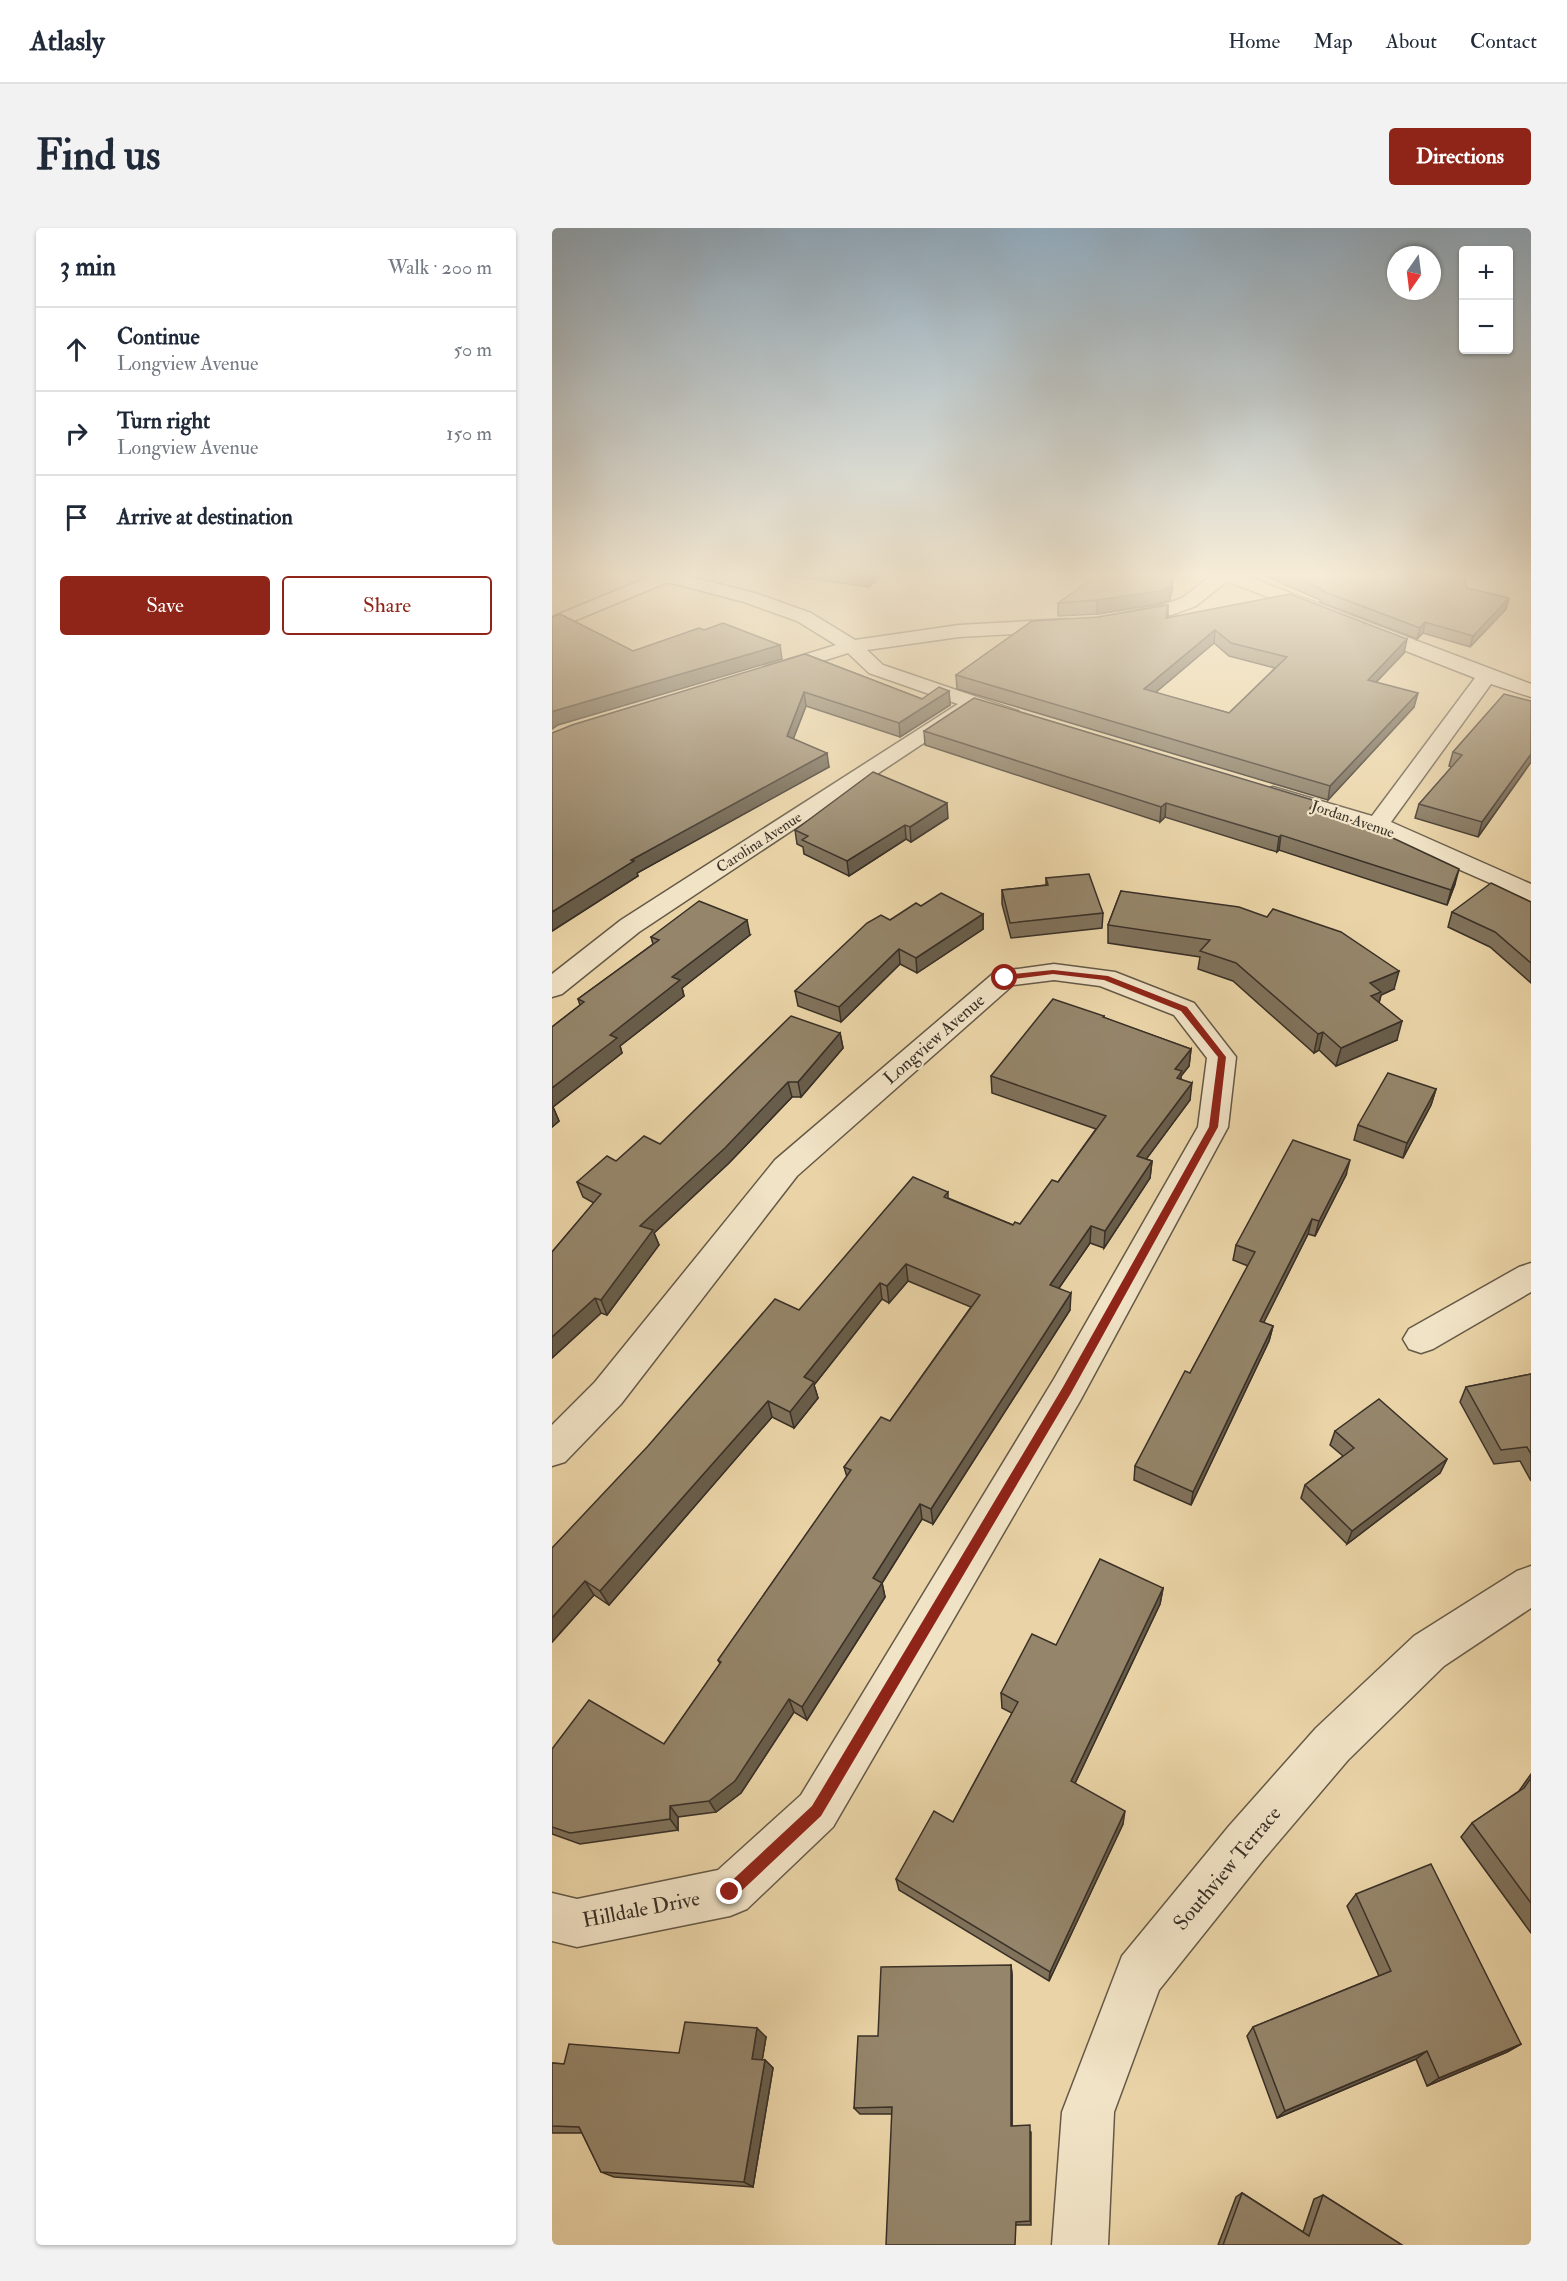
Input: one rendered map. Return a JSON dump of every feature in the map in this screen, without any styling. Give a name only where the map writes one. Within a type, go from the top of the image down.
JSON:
[{"type":"street","points":[[749,677],[775,669]]},
{"type":"street","points":[[876,669],[971,703],[1027,720]]},
{"type":"street","points":[[1469,669],[1531,691]]},
{"type":"street","points":[[1377,825],[1487,676]]},
{"type":"street","name":"Carolina Avenue","points":[[552,988],[630,926],[971,703]]},
{"type":"street","name":"Jordan Avenue","points":[[1253,788],[1377,825],[1531,893]]},
{"type":"street","name":"Longview Avenue","points":[[552,1450],[608,1393],[786,1168],[1005,978],[1053,972],[1105,978],[1184,1009],[1222,1057],[1213,1127],[1067,1390],[817,1811],[730,1892]]},
{"type":"street","points":[[1421,1339],[1531,1276]]},
{"type":"street","name":"Southview Terrace","points":[[1080,2245],[1088,2112],[1140,1974],[1246,1843],[1332,1744],[1429,1651],[1531,1585]]},
{"type":"street","name":"Hilldale Drive","points":[[552,1917],[577,1923],[730,1892]]},
{"type":"building","points":[[552,669],[698,669],[552,712]]},
{"type":"building","points":[[755,669],[844,669],[922,699],[939,687],[949,691],[899,723],[804,692],[787,736],[827,753],[631,860],[634,861],[552,912],[552,733]]},
{"type":"building","points":[[964,669],[1168,669],[1144,689],[1229,713],[1274,669],[1378,669],[1368,680],[1418,693],[1330,786],[956,675]]},
{"type":"building","points":[[1504,694],[1531,701],[1531,754],[1482,822],[1419,804],[1462,755],[1453,752]]},
{"type":"building","points":[[974,698],[1316,801],[1310,808],[1363,824],[1459,869],[1451,890],[1281,835],[1279,837],[1166,803],[1161,807],[924,731]]},
{"type":"building","points":[[873,772],[947,803],[910,827],[905,825],[847,861],[802,840],[808,836],[795,830]]},
{"type":"building","points":[[1089,874],[1103,913],[1010,923],[1002,890],[1048,885],[1046,878]]},
{"type":"building","points":[[1491,883],[1531,902],[1531,963],[1495,932],[1452,912]]},
{"type":"building","points":[[1121,891],[1239,907],[1267,917],[1273,909],[1341,932],[1399,971],[1370,983],[1381,992],[1371,996],[1402,1021],[1341,1048],[1323,1032],[1318,1034],[1236,963],[1200,951],[1210,940],[1108,925]]},
{"type":"building","points":[[941,893],[983,914],[916,958],[899,949],[839,1007],[795,991],[867,923],[881,915],[890,920],[916,903],[921,906]]},
{"type":"building","points":[[699,901],[747,920],[672,977],[680,980],[610,1035],[617,1038],[552,1088],[552,1027],[584,1002],[578,999],[659,940],[651,937]]},
{"type":"building","points":[[1053,999],[1191,1049],[1175,1069],[1182,1071],[1177,1078],[1192,1083],[1137,1156],[1152,1161],[1105,1231],[1091,1226],[1050,1285],[1071,1293],[931,1509],[920,1504],[873,1578],[882,1583],[802,1707],[789,1699],[735,1781],[709,1801],[670,1806],[670,1819],[570,1833],[552,1827],[552,1749],[589,1700],[664,1744],[721,1662],[718,1660],[851,1470],[844,1467],[881,1417],[890,1421],[980,1295],[906,1264],[887,1286],[880,1283],[804,1377],[814,1382],[790,1412],[768,1401],[600,1591],[585,1581],[552,1618],[552,1548],[648,1446],[775,1299],[799,1310],[913,1177],[948,1192],[944,1197],[1013,1225],[1015,1222],[1020,1224],[1052,1180],[1058,1182],[1106,1116],[991,1076]]},
{"type":"building","points":[[791,1016],[840,1033],[798,1082],[788,1082],[725,1148],[640,1226],[653,1230],[601,1300],[595,1298],[552,1337],[552,1252],[601,1194],[577,1182],[607,1156],[616,1161],[644,1136],[660,1144]]},
{"type":"building","points":[[1388,1073],[1436,1089],[1407,1143],[1358,1125]]},
{"type":"building","points":[[1293,1140],[1350,1160],[1319,1221],[1312,1219],[1260,1321],[1273,1326],[1193,1492],[1135,1466],[1185,1371],[1190,1373],[1255,1252],[1236,1245]]},
{"type":"building","points":[[1531,1374],[1531,1454],[1527,1447],[1501,1450],[1466,1387]]},
{"type":"building","points":[[1379,1399],[1447,1459],[1352,1531],[1305,1485],[1354,1448],[1335,1431]]},
{"type":"building","points":[[1100,1559],[1163,1588],[1071,1781],[1125,1811],[1050,1972],[896,1879],[934,1811],[953,1822],[1018,1702],[1001,1693],[1032,1634],[1056,1645]]},
{"type":"building","points":[[1531,1778],[1531,1903],[1472,1823],[1524,1788]]},
{"type":"building","points":[[1431,1864],[1521,2044],[1439,2078],[1427,2051],[1285,2111],[1253,2027],[1391,1971],[1356,1894]]},
{"type":"building","points":[[1011,1965],[1011,2126],[1030,2125],[1030,2221],[1016,2222],[1015,2245],[886,2245],[892,2107],[854,2108],[858,2036],[878,2036],[881,1967]]},
{"type":"building","points":[[685,2022],[757,2028],[752,2059],[765,2060],[744,2182],[601,2172],[579,2127],[552,2126],[552,2063],[564,2064],[569,2044],[679,2053]]},
{"type":"building","points":[[1242,2193],[1309,2236],[1323,2195],[1402,2245],[1223,2245]]},
{"type":"route","points":[[730,1892],[817,1811],[1067,1390],[1213,1127],[1222,1057],[1184,1009],[1105,978],[1053,972],[1005,978]]}]
